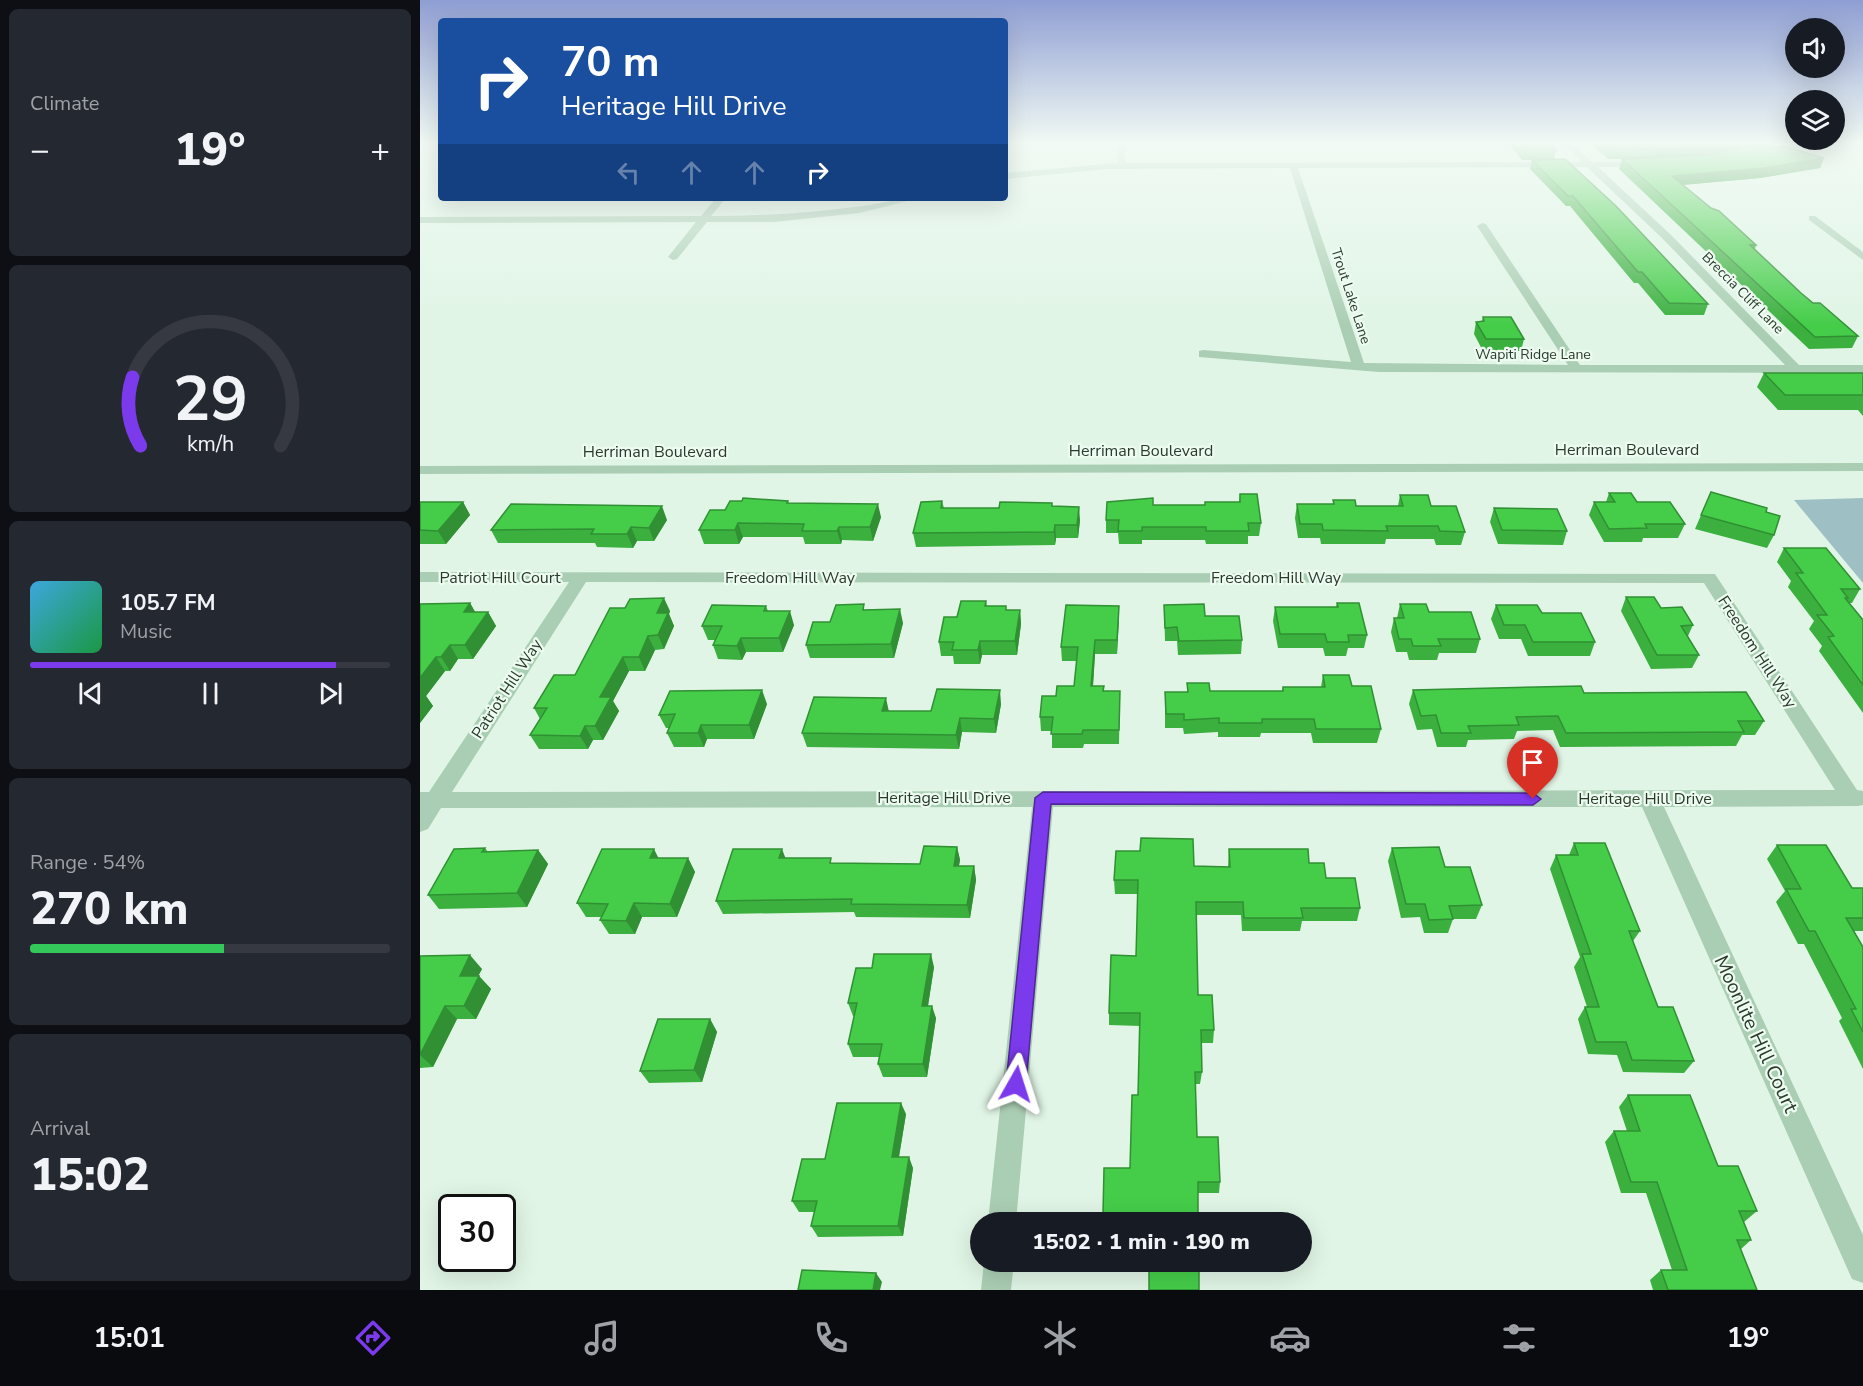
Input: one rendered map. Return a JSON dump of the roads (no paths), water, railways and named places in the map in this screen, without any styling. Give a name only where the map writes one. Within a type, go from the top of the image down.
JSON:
[{"type":"street","points":[[673,257],[716,204]]},
{"type":"street","points":[[420,220],[703,220],[820,215],[880,204]]},
{"type":"street","name":"Trout Lake Lane","points":[[1306,204],[1359,367]]},
{"type":"street","name":"Breccia Cliff Lane","points":[[1632,204],[1666,236],[1796,369]]},
{"type":"street","points":[[1812,218],[1863,257]]},
{"type":"street","points":[[1482,226],[1576,369]]},
{"type":"street","name":"Wapiti Ridge Lane","points":[[1203,354],[1359,367],[1863,369]]},
{"type":"street","name":"Herriman Boulevard","points":[[420,470],[1863,467]]},
{"type":"street","name":"Patriot Hill Court","points":[[420,578],[580,578]]},
{"type":"street","name":"Freedom Hill Way","points":[[580,578],[1709,578],[1857,798]]},
{"type":"street","name":"Patriot Hill Way","points":[[420,823],[428,800],[580,578]]},
{"type":"street","points":[[1003,1212],[1043,798]]},
{"type":"street","name":"Heritage Hill Drive","points":[[428,800],[1857,798]]},
{"type":"street","name":"Moonlite Hill Court","points":[[1650,800],[1863,1268]]},
{"type":"street","points":[[996,1290],[998,1272]]}]
